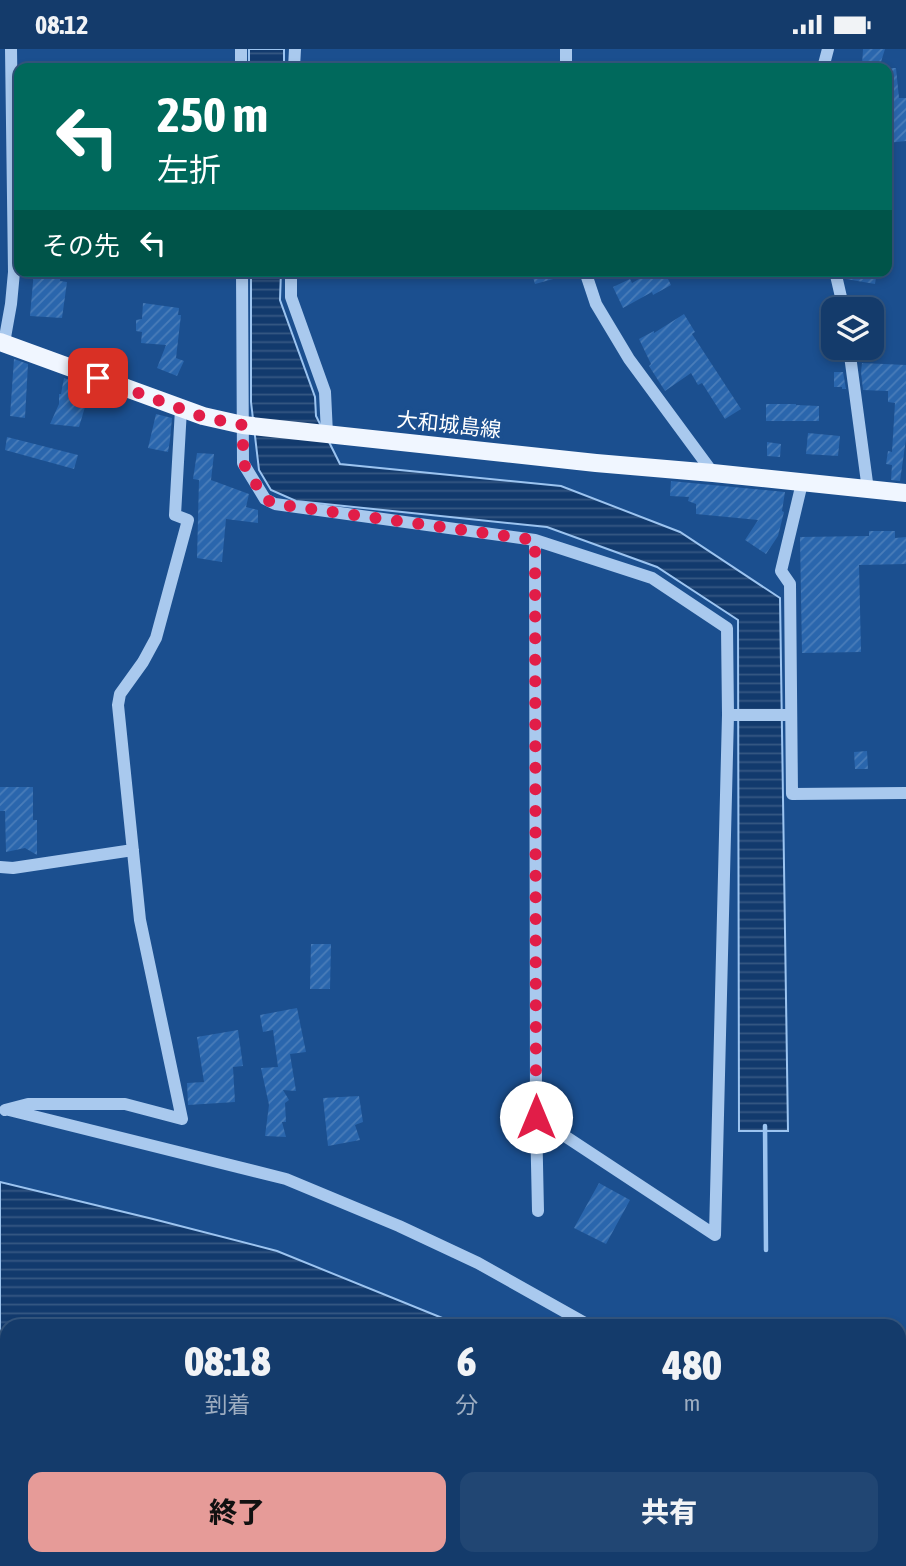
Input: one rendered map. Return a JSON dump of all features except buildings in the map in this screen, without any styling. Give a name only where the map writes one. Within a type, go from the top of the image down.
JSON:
[{"type":"main road","name":"大和城島線","points":[[2,343],[203,417],[243,425],[906,493]]},
{"type":"street","points":[[11,49],[6,126],[14,256]]},
{"type":"street","points":[[2,343],[14,277]]},
{"type":"street","points":[[242,277],[243,463],[265,499],[275,504],[535,540],[652,578],[727,628],[728,715],[715,1235],[536,1117]]},
{"type":"street","points":[[291,277],[291,297],[325,392],[327,435]]},
{"type":"street","points":[[587,277],[596,304],[629,359],[713,473]]},
{"type":"street","points":[[836,277],[841,297]]},
{"type":"street","points":[[851,360],[868,490]]},
{"type":"street","points":[[2,1109],[28,1104],[125,1104],[181,1119],[140,920],[118,705],[120,694],[156,638],[188,520],[175,515],[181,409]]},
{"type":"street","points":[[802,483],[781,571],[790,584],[792,794],[906,793]]},
{"type":"street","points":[[535,540],[538,1211]]},
{"type":"street","points":[[728,715],[790,715]]},
{"type":"street","points":[[0,867],[13,868],[132,850]]},
{"type":"street","points":[[2,1109],[286,1179],[399,1226],[478,1263],[578,1319]]},
{"type":"water","points":[[249,49],[284,49],[284,63],[249,63]]},
{"type":"water","points":[[251,277],[281,277],[280,300],[315,397],[316,416],[340,464],[561,486],[680,532],[780,598],[788,1131],[739,1131],[738,620],[657,567],[547,527],[296,501],[271,490],[259,470],[251,402]]},
{"type":"water","points":[[0,1182],[277,1251],[445,1319],[0,1319]]},
{"type":"waterway","points":[[765,1126],[766,1250]]},
{"type":"route","points":[[98,378],[203,417],[243,425],[243,463],[265,499],[275,504],[535,540],[536,1117]]}]
